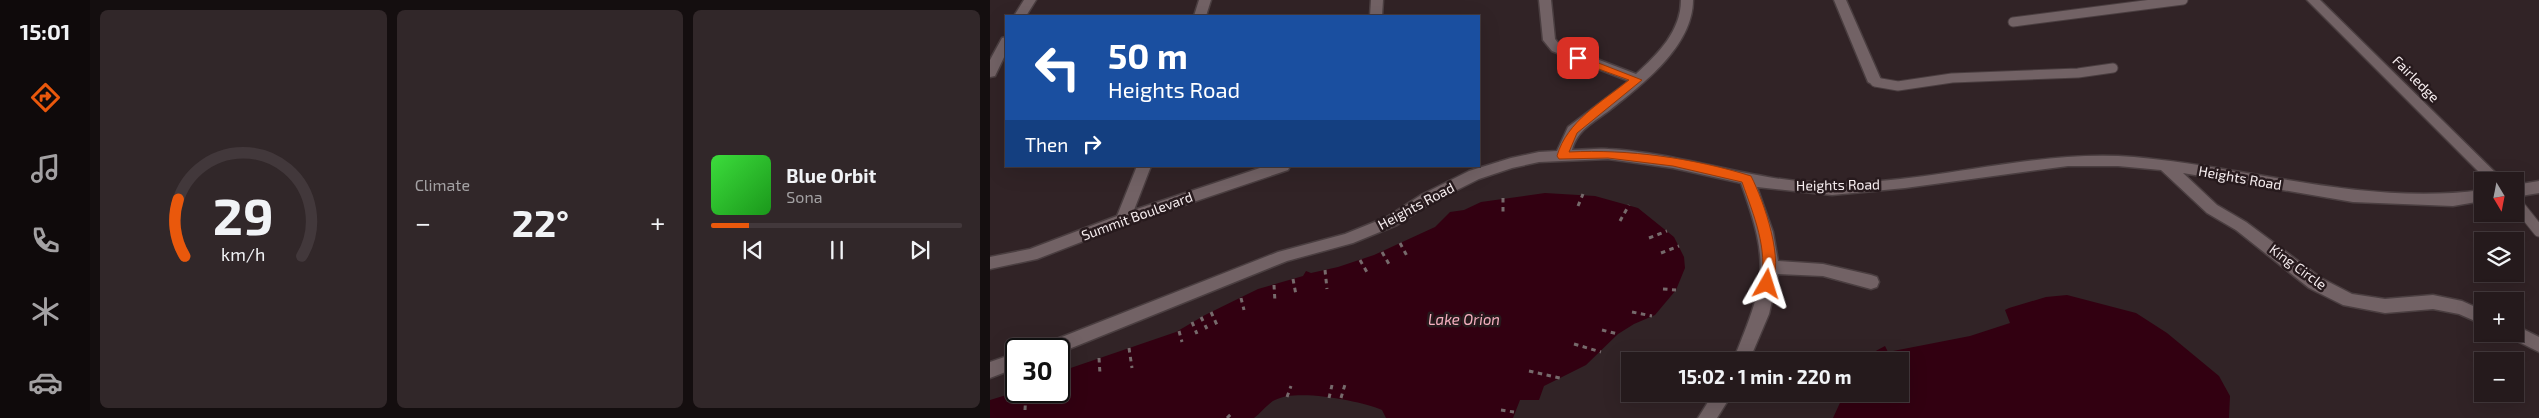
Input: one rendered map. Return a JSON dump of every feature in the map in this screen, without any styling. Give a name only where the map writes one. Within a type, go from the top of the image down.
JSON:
[{"type":"street","points":[[1021,15],[1030,0]]},
{"type":"street","points":[[1200,15],[1205,0]]},
{"type":"street","points":[[1376,15],[1377,0]]},
{"type":"street","points":[[1545,0],[1549,40],[1556,48],[1637,80]]},
{"type":"street","points":[[1563,156],[1566,141],[1573,130],[1637,80],[1674,41],[1685,22],[1687,0]]},
{"type":"street","points":[[1840,0],[1875,82]]},
{"type":"street","name":"Fairledge","points":[[2313,0],[2488,172]]},
{"type":"street","points":[[990,72],[1005,43]]},
{"type":"street","name":"Heights Road","points":[[1070,341],[1284,256],[1348,239],[1392,220],[1426,199],[1474,175],[1511,162],[1539,157],[1608,154],[1673,162],[1792,187],[1832,189],[1905,183],[2068,161],[2118,161],[2165,165],[2353,196],[2453,200],[2474,197]]},
{"type":"street","name":"King Circle","points":[[2165,165],[2212,209],[2241,226],[2315,282],[2349,300],[2385,306],[2433,302],[2462,308],[2474,313]]},
{"type":"street","points":[[1123,220],[1144,167]]},
{"type":"street","name":"Summit Boulevard","points":[[990,263],[1032,255],[1123,220],[1280,167]]},
{"type":"street","points":[[1746,352],[1751,342],[1764,302],[1770,266],[1766,232],[1747,179]]},
{"type":"street","points":[[2524,190],[2539,187]]},
{"type":"street","points":[[1770,266],[1822,270],[1872,282]]},
{"type":"street","points":[[2524,337],[2539,345]]},
{"type":"street","points":[[990,370],[1005,365]]},
{"type":"street","points":[[1708,418],[1718,402]]},
{"type":"lane","points":[[2012,22],[2183,0]]},
{"type":"lane","points":[[1875,82],[1898,86],[1952,78],[2078,73],[2113,68]]},
{"type":"lane","points":[[2524,212],[2539,230]]},
{"type":"path","points":[[1578,206],[1583,194]]},
{"type":"path","points":[[1503,198],[1503,213]]},
{"type":"path","points":[[1620,221],[1629,206]]},
{"type":"path","points":[[1649,238],[1668,231]]},
{"type":"path","points":[[1400,243],[1407,256]]},
{"type":"path","points":[[1661,253],[1679,246]]},
{"type":"path","points":[[1382,252],[1389,264]]},
{"type":"path","points":[[1360,260],[1368,274]]},
{"type":"path","points":[[1325,270],[1327,289]]},
{"type":"path","points":[[1293,279],[1296,295]]},
{"type":"path","points":[[1274,285],[1275,302]]},
{"type":"path","points":[[1663,289],[1676,290]]},
{"type":"path","points":[[1241,298],[1244,310]]},
{"type":"path","points":[[1211,312],[1216,325]]},
{"type":"path","points":[[1632,312],[1652,316]]},
{"type":"path","points":[[1201,317],[1206,329]]},
{"type":"path","points":[[1192,322],[1197,334]]},
{"type":"path","points":[[1602,330],[1618,334]]},
{"type":"path","points":[[1178,331],[1182,342]]},
{"type":"path","points":[[1574,344],[1601,352]]},
{"type":"path","points":[[1128,348],[1132,368]]},
{"type":"path","points":[[1099,358],[1100,374]]},
{"type":"path","points":[[1529,371],[1560,378]]},
{"type":"path","points":[[1341,398],[1346,381]]},
{"type":"path","points":[[1329,398],[1332,385]]},
{"type":"path","points":[[1287,397],[1291,386]]},
{"type":"path","points":[[1025,403],[1025,410]]},
{"type":"path","points":[[1501,410],[1514,412]]},
{"type":"path","points":[[1227,418],[1232,413]]},
{"type":"water","name":"Lake Orion","points":[[1545,193],[1595,196],[1638,208],[1674,237],[1684,257],[1685,268],[1676,290],[1655,315],[1634,324],[1618,334],[1586,365],[1544,386],[1539,400],[1520,400],[1513,418],[1386,418],[1382,410],[1373,406],[1329,397],[1298,395],[1275,400],[1254,418],[990,418],[990,400],[1005,396],[1005,403],[1070,403],[1070,368],[1176,332],[1205,315],[1258,289],[1303,276],[1306,271],[1311,273],[1338,267],[1374,255],[1435,227],[1450,212],[1464,210],[1481,202]]},
{"type":"water","points":[[2067,295],[2136,313],[2167,333],[2219,376],[2230,396],[2229,418],[1833,418],[1840,402],[1909,402],[1909,352],[1888,352],[1970,336],[2010,323],[2005,310],[2046,297]]},
{"type":"water","points":[[1885,346],[1888,352],[1874,352]]},
{"type":"route","points":[[1578,58],[1637,80],[1573,130],[1566,141],[1563,156],[1608,154],[1673,162],[1747,179],[1766,232],[1770,266],[1767,284]]}]
